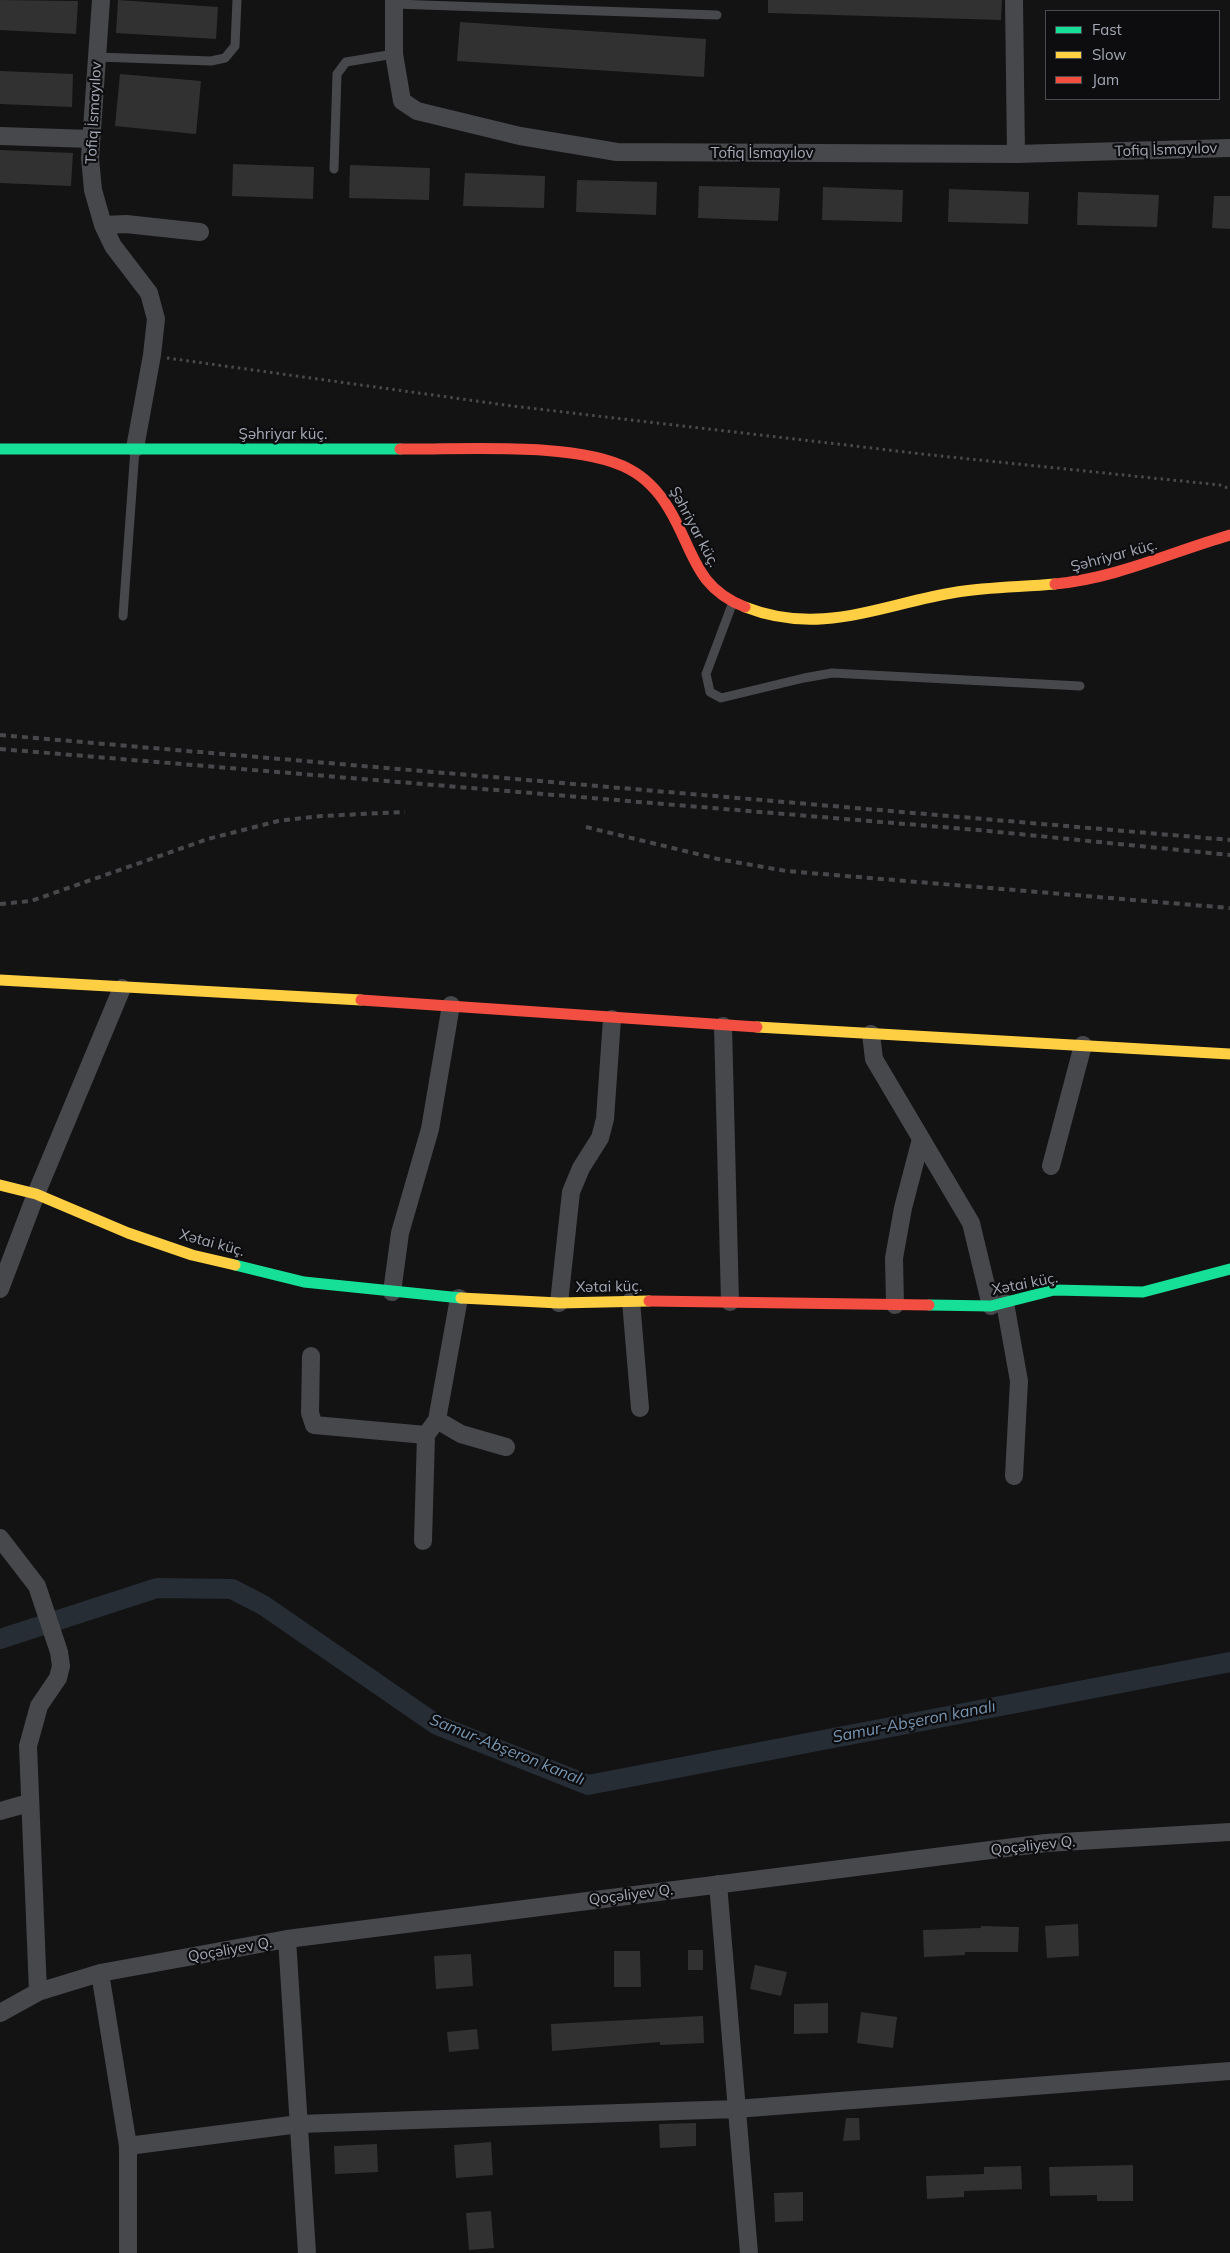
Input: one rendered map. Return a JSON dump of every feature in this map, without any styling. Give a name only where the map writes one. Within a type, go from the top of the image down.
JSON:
[{"type":"street","name":"Tofiq İsmayılov","points":[[101,0],[90,158],[93,190],[103,225],[113,246],[149,293],[156,319],[152,356],[135,448]]},
{"type":"street","points":[[1014,0],[1016,154]]},
{"type":"street","name":"Tofiq İsmayılov","points":[[394,2],[394,54],[402,101],[417,111],[520,136],[617,152],[1016,154],[1230,148]]},
{"type":"street","points":[[0,136],[92,139]]},
{"type":"street","points":[[103,225],[126,224],[200,232]]},
{"type":"street","name":"Şəhriyar küç.","points":[[0,449],[543,450],[602,458],[624,464],[658,491],[672,511],[699,573],[714,589],[733,602],[757,612],[784,617],[829,620],[957,592],[1082,583],[1137,568],[1230,536]]},
{"type":"street","points":[[0,980],[451,1005],[612,1019],[723,1026],[1083,1044],[1230,1054]]},
{"type":"street","points":[[0,1289],[36,1194],[122,988]]},
{"type":"street","points":[[392,1292],[400,1233],[430,1129],[451,1005]]},
{"type":"street","points":[[559,1303],[571,1192],[581,1168],[600,1138],[605,1118],[612,1019]]},
{"type":"street","points":[[723,1026],[730,1302]]},
{"type":"street","points":[[871,1034],[874,1059],[971,1223],[998,1305],[1019,1381],[1014,1476]]},
{"type":"street","points":[[1051,1166],[1083,1044]]},
{"type":"street","points":[[895,1305],[894,1258],[903,1208],[921,1139]]},
{"type":"street","name":"Xətai küç.","points":[[0,1185],[36,1194],[128,1233],[192,1255],[304,1282],[459,1298],[559,1303],[631,1301],[998,1305],[1054,1290],[1144,1292],[1230,1270]]},
{"type":"street","points":[[422,1541],[426,1435],[437,1420],[459,1298]]},
{"type":"street","points":[[631,1301],[640,1408]]},
{"type":"street","points":[[311,1356],[310,1413],[314,1424],[426,1435]]},
{"type":"street","points":[[437,1420],[461,1434],[506,1447]]},
{"type":"street","points":[[0,1538],[37,1586],[59,1652],[61,1666],[58,1678],[39,1706],[28,1746],[38,1992]]},
{"type":"street","points":[[0,1810],[29,1803]]},
{"type":"street","name":"Qoçəliyev Q.","points":[[0,2013],[38,1992],[100,1973],[287,1939],[1046,1843],[1230,1832]]},
{"type":"street","points":[[718,1884],[749,2253]]},
{"type":"street","points":[[287,1939],[307,2253]]},
{"type":"street","points":[[100,1973],[128,2146],[128,2253]]},
{"type":"street","points":[[128,2146],[299,2124],[736,2108],[1230,2071]]},
{"type":"lane","points":[[97,58],[211,61],[225,58],[235,46],[237,0]]},
{"type":"lane","points":[[394,2],[717,15]]},
{"type":"lane","points":[[334,168],[337,74],[346,62],[394,54]]},
{"type":"lane","points":[[123,616],[135,448]]},
{"type":"lane","points":[[733,602],[706,674],[710,692],[721,698],[832,673],[1080,686]]},
{"type":"path","points":[[152,356],[512,406],[931,455],[1220,485],[1230,489]]},
{"type":"building","points":[[0,0],[78,1],[76,34],[0,30]]},
{"type":"building","points":[[118,0],[218,7],[216,39],[116,33]]},
{"type":"building","points":[[768,0],[1002,0],[1001,20],[768,13]]},
{"type":"building","points":[[460,22],[706,39],[704,77],[457,61]]},
{"type":"building","points":[[0,71],[73,74],[72,107],[0,104]]},
{"type":"building","points":[[120,74],[201,81],[196,134],[115,126]]},
{"type":"building","points":[[0,150],[73,153],[71,186],[0,183]]},
{"type":"building","points":[[233,164],[314,167],[313,199],[232,196]]},
{"type":"building","points":[[350,165],[430,168],[429,200],[349,198]]},
{"type":"building","points":[[465,173],[545,176],[544,208],[463,206]]},
{"type":"building","points":[[577,180],[657,182],[656,215],[576,212]]},
{"type":"building","points":[[699,186],[780,188],[778,221],[698,218]]},
{"type":"building","points":[[823,187],[903,190],[902,222],[822,220]]},
{"type":"building","points":[[949,189],[1029,192],[1028,224],[948,222]]},
{"type":"building","points":[[1078,192],[1159,195],[1157,227],[1077,225]]},
{"type":"building","points":[[1214,196],[1230,196],[1230,229],[1212,228]]},
{"type":"building","points":[[1078,1924],[1079,1956],[1047,1958],[1045,1926]]},
{"type":"building","points":[[981,1926],[1019,1927],[1018,1952],[965,1952],[965,1955],[924,1957],[923,1930],[981,1928]]},
{"type":"building","points":[[688,1950],[703,1950],[703,1970],[688,1970]]},
{"type":"building","points":[[614,1951],[640,1951],[641,1987],[614,1987]]},
{"type":"building","points":[[471,1954],[473,1986],[436,1989],[434,1956]]},
{"type":"building","points":[[755,1965],[787,1972],[781,1996],[750,1989]]},
{"type":"building","points":[[828,2003],[828,2033],[794,2034],[794,2004]]},
{"type":"building","points":[[861,2012],[897,2017],[893,2048],[857,2043]]},
{"type":"building","points":[[703,2016],[704,2043],[660,2045],[660,2042],[552,2051],[551,2024]]},
{"type":"building","points":[[477,2029],[479,2049],[449,2052],[447,2032]]},
{"type":"building","points":[[846,2118],[859,2118],[860,2140],[843,2141]]},
{"type":"building","points":[[696,2123],[696,2146],[660,2148],[659,2124]]},
{"type":"building","points":[[491,2142],[493,2175],[456,2178],[454,2145]]},
{"type":"building","points":[[377,2144],[378,2172],[335,2174],[334,2146]]},
{"type":"building","points":[[1133,2165],[1133,2201],[1097,2201],[1097,2195],[1050,2196],[1049,2167]]},
{"type":"building","points":[[1021,2166],[1022,2189],[964,2191],[964,2197],[927,2199],[926,2176],[984,2174],[984,2167]]},
{"type":"building","points":[[803,2192],[803,2221],[775,2222],[774,2193]]},
{"type":"building","points":[[491,2211],[494,2248],[469,2250],[466,2213]]},
{"type":"waterway","name":"Samur-Abşeron kanalı","points":[[0,1639],[157,1588],[232,1589],[263,1605],[437,1725],[588,1785],[1230,1662]]},
{"type":"railway","points":[[0,735],[1230,840]]},
{"type":"railway","points":[[0,749],[978,830],[1230,855]]},
{"type":"railway","points":[[0,904],[31,901],[208,839],[278,821],[321,816],[405,812]]},
{"type":"railway","points":[[586,827],[718,859],[786,871],[1230,908]]},
{"type":"traffic: fast","points":[[0,449],[400,449]]},
{"type":"traffic: fast","points":[[235,1265],[304,1282],[461,1298]]},
{"type":"traffic: fast","points":[[929,1305],[991,1306],[1054,1290],[1143,1292],[1230,1269]]},
{"type":"traffic: slow","points":[[745,607],[773,615],[800,619],[826,619],[957,592],[1055,584]]},
{"type":"traffic: slow","points":[[0,980],[361,1000]]},
{"type":"traffic: slow","points":[[757,1027],[1230,1054]]},
{"type":"traffic: slow","points":[[0,1185],[36,1194],[128,1233],[192,1255],[235,1265]]},
{"type":"traffic: slow","points":[[461,1298],[559,1303],[649,1301]]},
{"type":"traffic: jam","points":[[400,449],[485,448],[550,451],[580,454],[607,460],[629,469],[646,481],[665,503],[705,578],[728,599],[745,607]]},
{"type":"traffic: jam","points":[[1055,584],[1078,581],[1144,564],[1230,535]]},
{"type":"traffic: jam","points":[[361,1000],[757,1027]]},
{"type":"traffic: jam","points":[[649,1301],[929,1305]]}]
